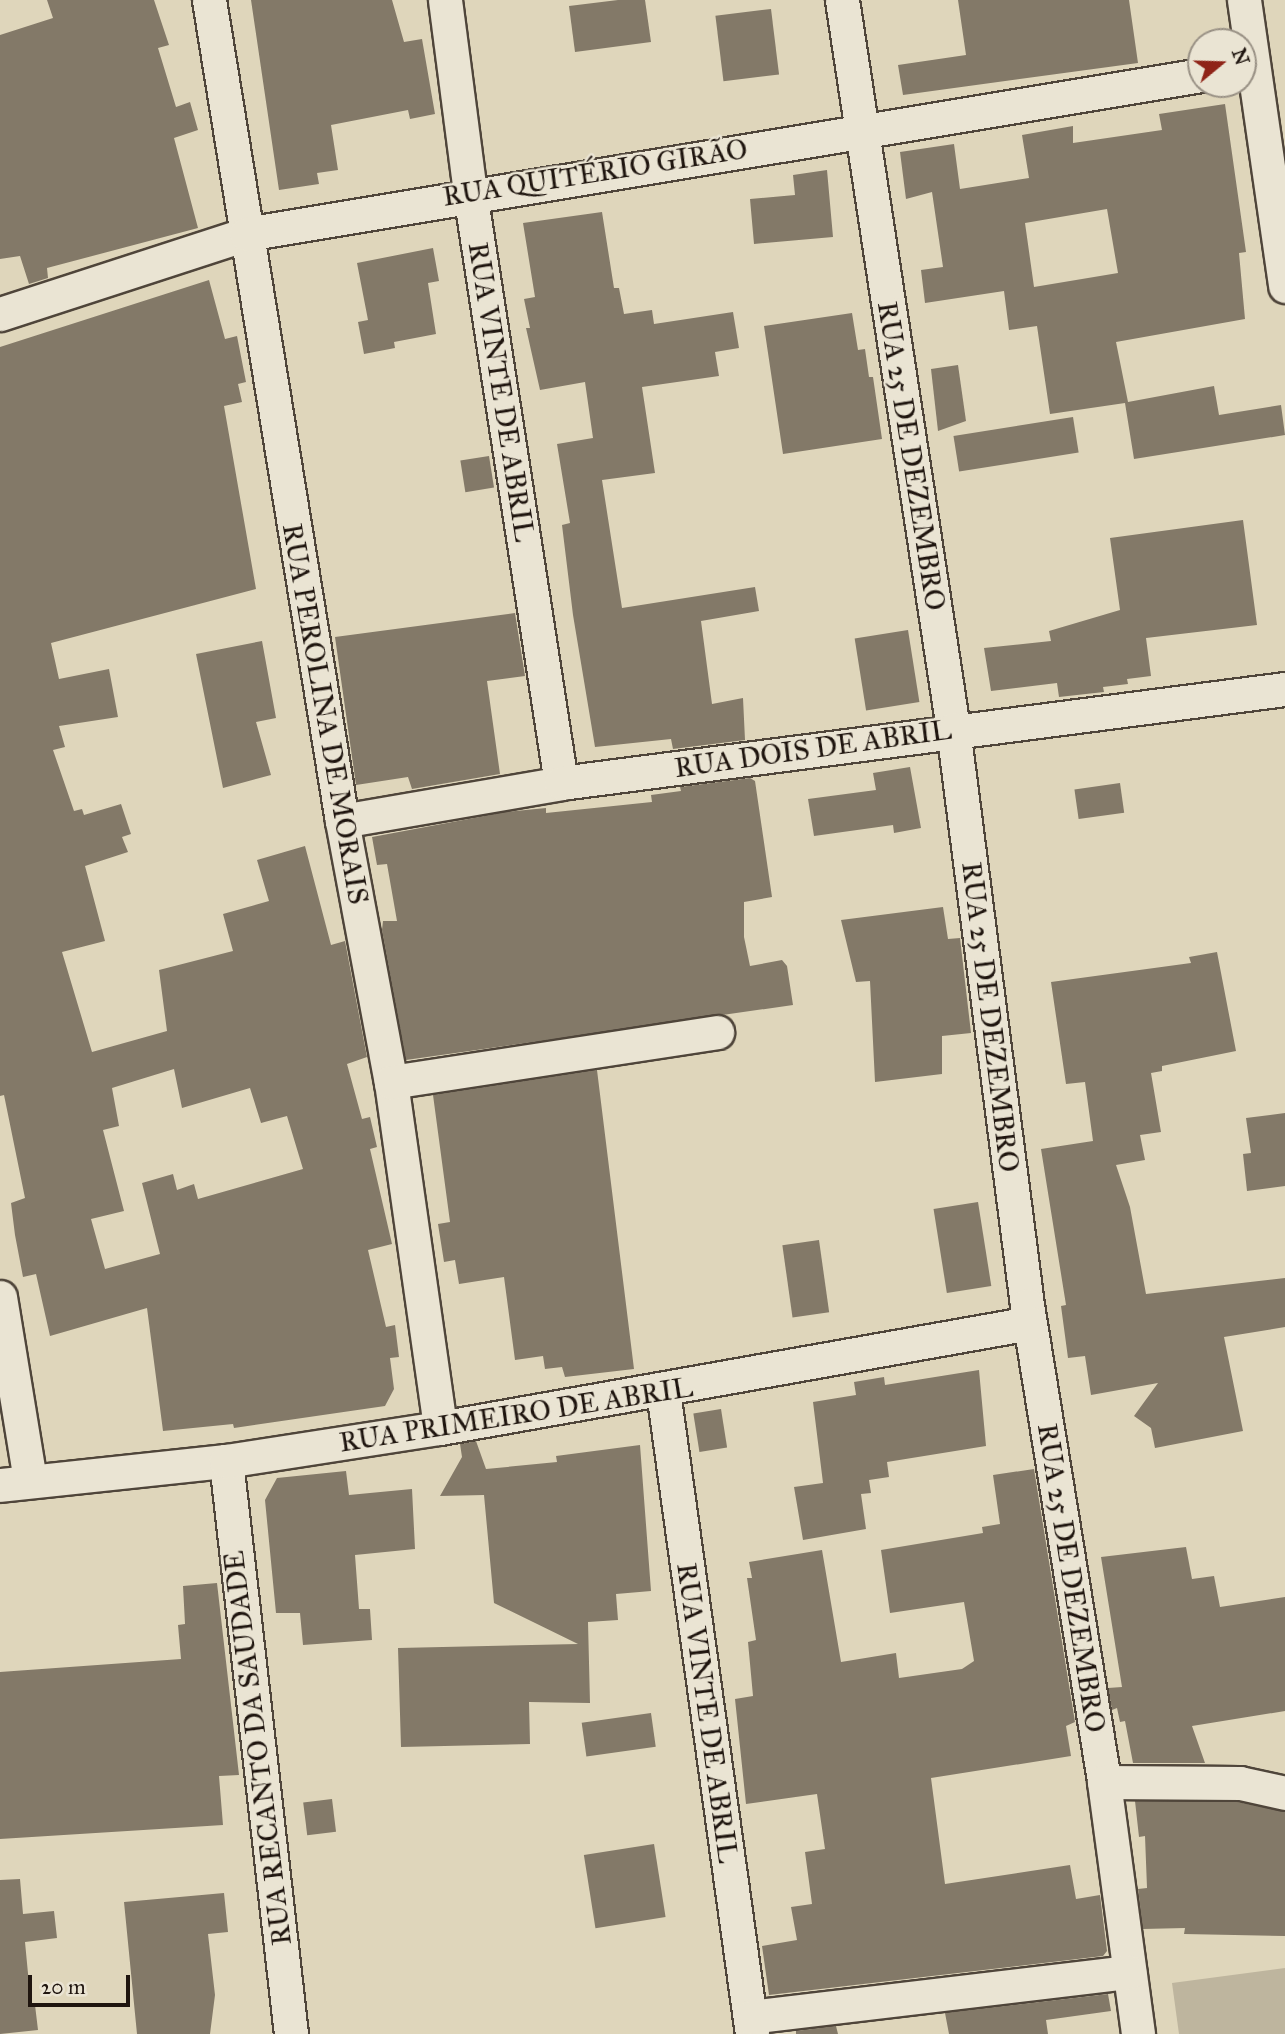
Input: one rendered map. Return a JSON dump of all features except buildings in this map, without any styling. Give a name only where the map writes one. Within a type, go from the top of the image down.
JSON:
[{"type":"street","name":"RUA PEROLINA DE MORAIS","points":[[209,0],[342,821],[391,1082],[440,1428]]},
{"type":"street","name":"RUA VINTE DE ABRIL","points":[[445,0],[470,193],[561,783]]},
{"type":"street","name":"RUA 25 DE DEZEMBRO","points":[[842,0],[953,729],[1030,1324],[1104,1782],[1138,2034]]},
{"type":"street","points":[[1244,0],[1246,28]]},
{"type":"street","name":"RUA QUITÉRIO GIRÃO","points":[[0,314],[246,234],[470,193],[1187,77]]},
{"type":"street","points":[[1253,98],[1285,286]]},
{"type":"street","name":"RUA DOIS DE ABRIL","points":[[342,821],[561,783],[953,729],[1285,689]]},
{"type":"street","points":[[391,1082],[717,1032]]},
{"type":"street","points":[[0,1297],[15,1483]]},
{"type":"street","name":"RUA PRIMEIRO DE ABRIL","points":[[15,1483],[226,1461],[440,1428],[663,1391],[1030,1324]]},
{"type":"street","name":"RUA VINTE DE ABRIL","points":[[663,1391],[751,2026]]},
{"type":"street","name":"RUA RECANTO DA SAUDADE","points":[[226,1461],[291,2034]]},
{"type":"street","points":[[1104,1782],[1240,1783],[1285,1793]]},
{"type":"street","points":[[751,2026],[1129,1972]]},
{"type":"shaded area","points":[[1285,1968],[1285,2034],[1179,2034],[1172,1983]]}]
